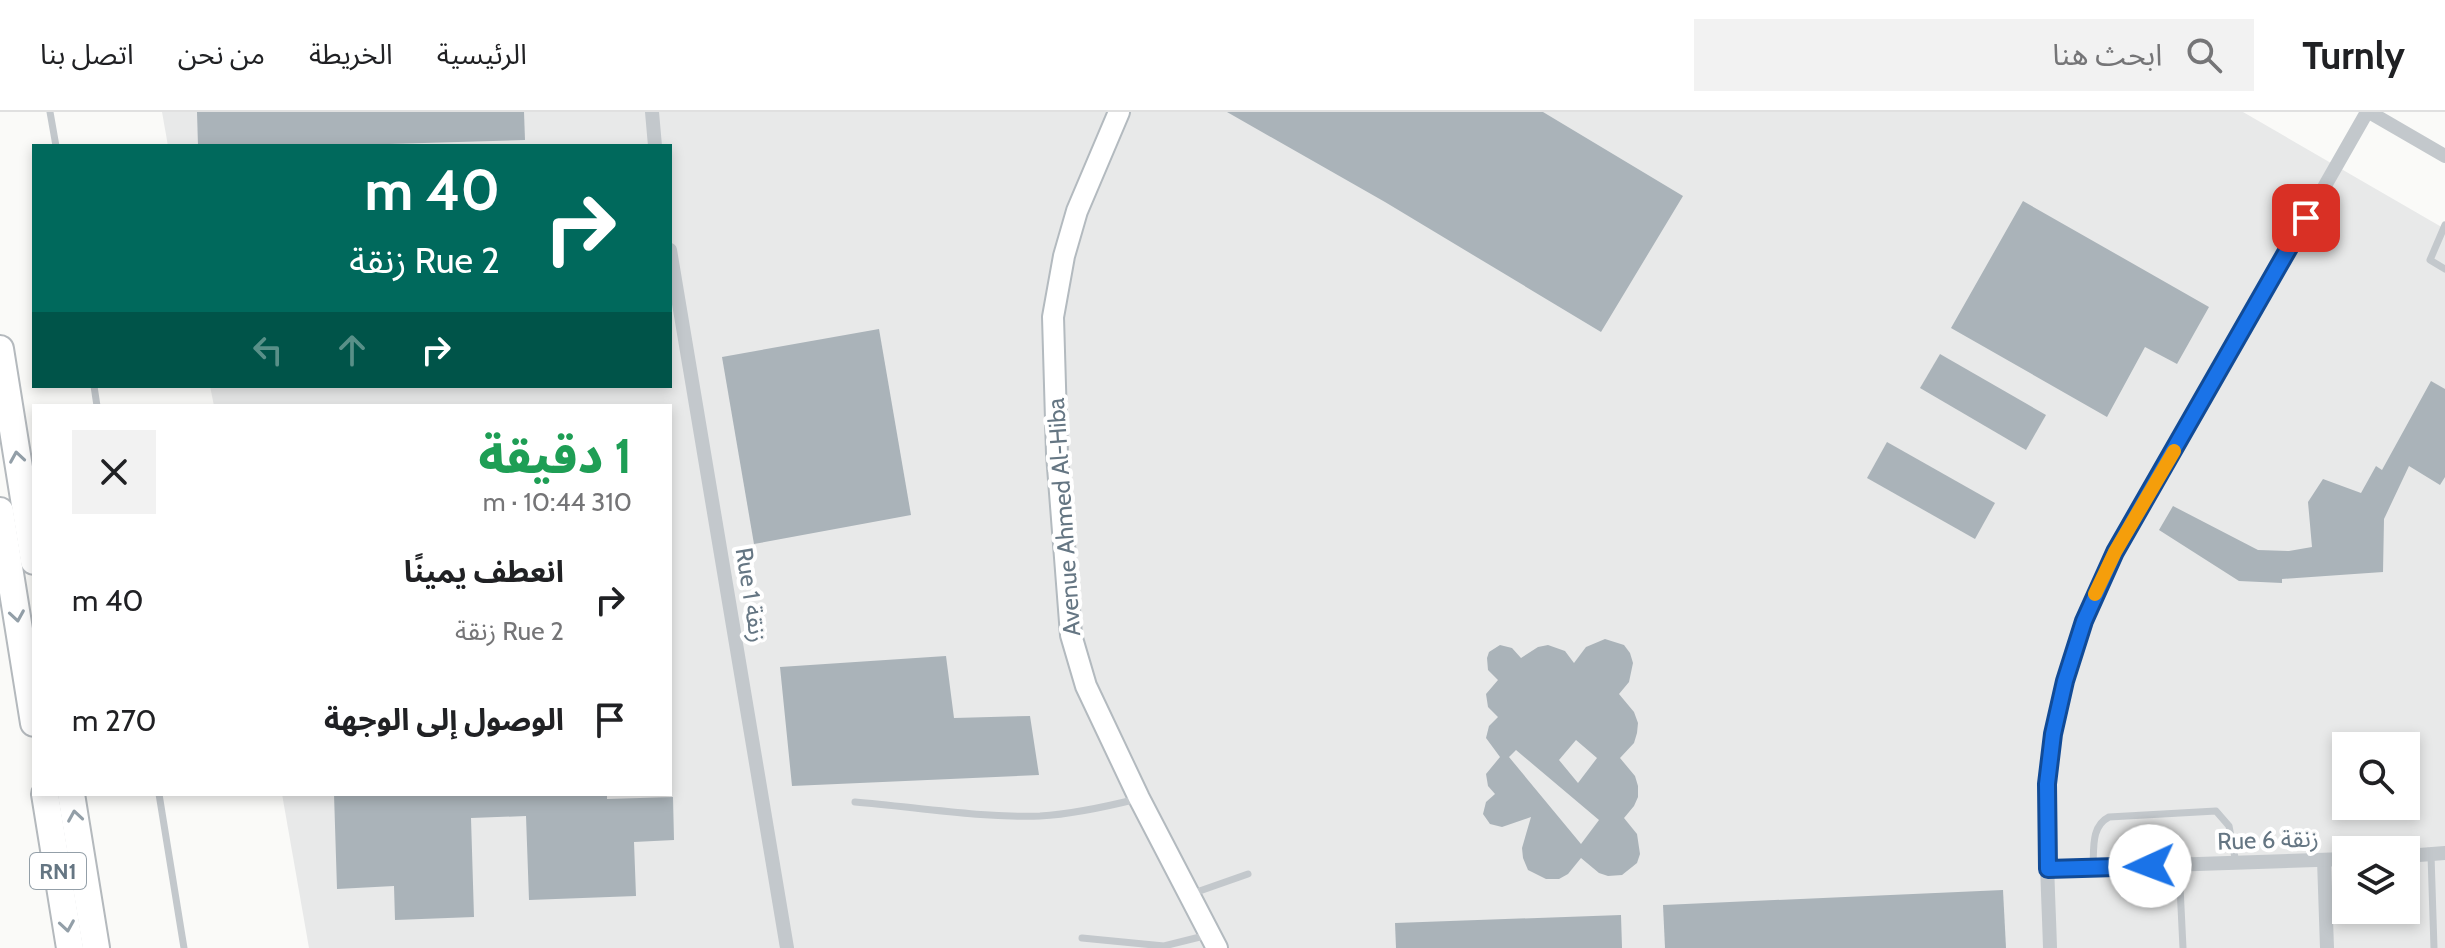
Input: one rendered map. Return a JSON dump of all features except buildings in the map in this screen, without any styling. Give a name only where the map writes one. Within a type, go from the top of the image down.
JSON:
[{"type":"highway","points":[[0,349],[32,549]]},
{"type":"highway","points":[[0,511],[32,711]]},
{"type":"highway","name":"RN1","points":[[45,796],[70,948]]},
{"type":"highway","name":"RN1","points":[[71,796],[96,948]]},
{"type":"street","points":[[652,112],[655,144]]},
{"type":"street","name":"Avenue Ahmed Al-Hiba","points":[[1119,112],[1077,211],[1064,256],[1053,317],[1064,562],[1071,635],[1086,686],[1139,798],[1213,941]]},
{"type":"street","points":[[2050,948],[2047,784],[2053,734],[2075,645],[2098,587],[2135,516],[2368,112],[2445,156]]},
{"type":"street","name":"Rue 1 زنقة","points":[[672,262],[787,948]]},
{"type":"street","points":[[2324,860],[2327,948]]},
{"type":"street","name":"Rue 6 زنقة","points":[[2048,869],[2332,860]]},
{"type":"lane","points":[[50,112],[56,144]]},
{"type":"lane","points":[[2445,225],[2430,260],[2445,269]]},
{"type":"lane","points":[[159,796],[184,948]]},
{"type":"lane","points":[[855,802],[981,814],[1040,816],[1095,810],[1139,798]]},
{"type":"lane","points":[[2093,868],[2096,830],[2103,819],[2216,811],[2229,826],[2236,863]]},
{"type":"lane","points":[[2434,948],[2438,854]]},
{"type":"lane","points":[[2179,866],[2183,948]]},
{"type":"lane","points":[[1189,895],[1248,874]]},
{"type":"lane","points":[[1082,938],[1164,946],[1213,941]]},
{"type":"shaded area","points":[[162,112],[2243,112],[2445,229],[2445,948],[309,948],[282,796],[672,796],[672,404],[214,404],[210,388],[672,388],[672,144],[168,144]]},
{"type":"slow traffic","points":[[2095,594],[2115,552],[2174,451]]},
{"type":"route","points":[[2150,866],[2048,869],[2047,784],[2053,734],[2065,681],[2084,621],[2115,552],[2306,218]]}]
